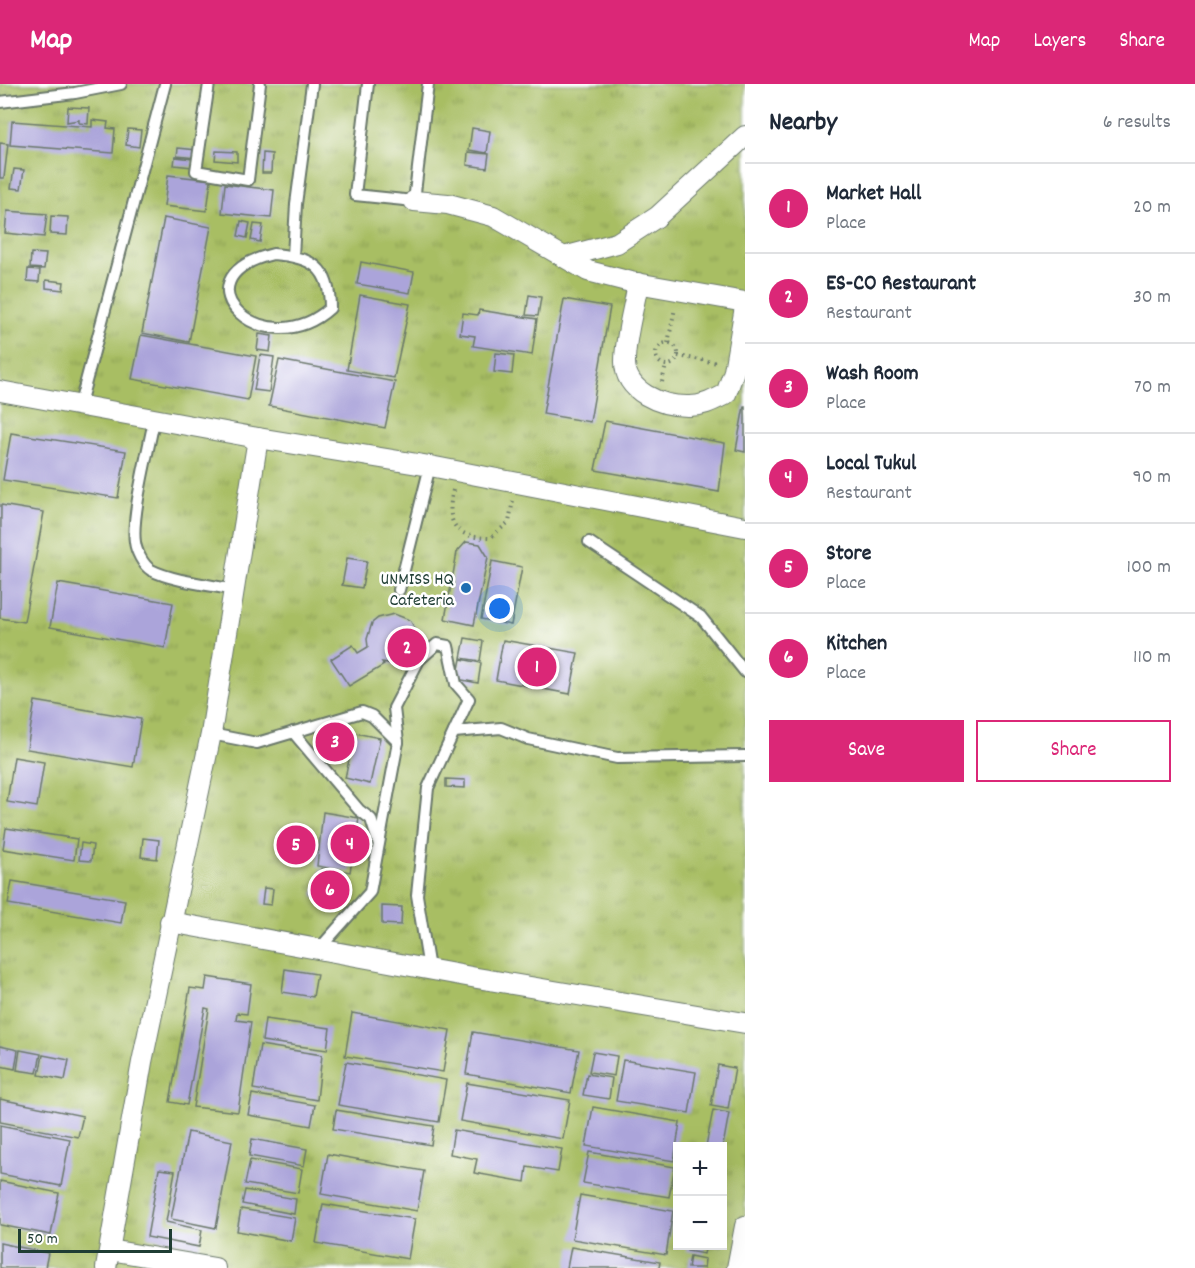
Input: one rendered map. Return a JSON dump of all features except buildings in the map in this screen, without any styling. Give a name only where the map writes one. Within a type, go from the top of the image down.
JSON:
[{"type":"street","points":[[564,257],[617,243],[657,217],[745,136]]},
{"type":"street","points":[[414,201],[448,204],[493,216],[588,271],[638,283],[745,302]]},
{"type":"street","points":[[638,283],[625,364],[636,389],[656,401],[687,406],[709,403],[726,393],[734,370],[745,307]]},
{"type":"street","points":[[0,391],[80,404],[154,420],[430,466],[745,527]]},
{"type":"street","points":[[215,1268],[108,1259],[170,922],[211,734],[236,590],[258,438]]},
{"type":"street","points":[[170,922],[745,1023]]},
{"type":"street","points":[[737,1268],[745,1226]]},
{"type":"lane","points":[[0,102],[75,93],[121,84]]},
{"type":"lane","points":[[80,404],[165,84]]},
{"type":"lane","points":[[209,84],[196,171],[248,180],[260,84]]},
{"type":"lane","points":[[293,256],[296,204],[312,84]]},
{"type":"lane","points":[[368,84],[355,195],[414,201],[428,84]]},
{"type":"lane","points":[[273,254],[293,256],[319,268],[330,286],[330,308],[317,319],[293,326],[263,328],[242,317],[230,306],[227,288],[236,271],[252,260],[273,254]]},
{"type":"lane","points":[[154,420],[137,513],[135,542],[141,559],[149,569],[166,575],[236,590]]},
{"type":"lane","points":[[399,590],[430,466]]},
{"type":"lane","points":[[589,542],[701,617],[745,672]]},
{"type":"lane","points":[[319,949],[370,892],[398,742],[394,708],[420,660],[437,644],[448,646],[456,684],[469,699],[428,788],[417,895],[429,969]]},
{"type":"lane","points":[[211,734],[257,743],[362,712],[372,716],[398,742]]},
{"type":"lane","points":[[454,732],[501,728],[528,739],[618,758],[745,756]]},
{"type":"lane","points":[[293,732],[359,810],[371,819],[379,845]]},
{"type":"path","points":[[667,303],[686,306]]},
{"type":"path","points":[[668,343],[675,304]]},
{"type":"path","points":[[656,351],[668,343]]},
{"type":"path","points":[[668,343],[676,348],[678,356]]},
{"type":"path","points":[[648,350],[656,351]]},
{"type":"path","points":[[656,351],[657,359],[666,365],[672,364],[678,356]]},
{"type":"path","points":[[678,356],[719,365],[721,353]]},
{"type":"path","points":[[662,386],[666,365]]},
{"type":"path","points":[[653,382],[669,389]]},
{"type":"path","points":[[457,471],[450,505],[452,520],[459,531],[470,538],[490,538],[508,522],[516,482]]},
{"type":"green space","points":[[0,84],[745,84],[745,1268],[0,1268]]},
{"type":"place","name":"UNMISS HQ Cafeteria","points":[[466,588]]},
{"type":"place","name":"ES-CO Restaurant","points":[[407,648]]},
{"type":"place","name":"Market Hall","points":[[537,667]]},
{"type":"place","name":"Wash Room","points":[[335,742]]},
{"type":"place","name":"Local Tukul","points":[[350,844]]},
{"type":"place","name":"Store","points":[[296,845]]},
{"type":"place","name":"Kitchen","points":[[330,890]]}]
